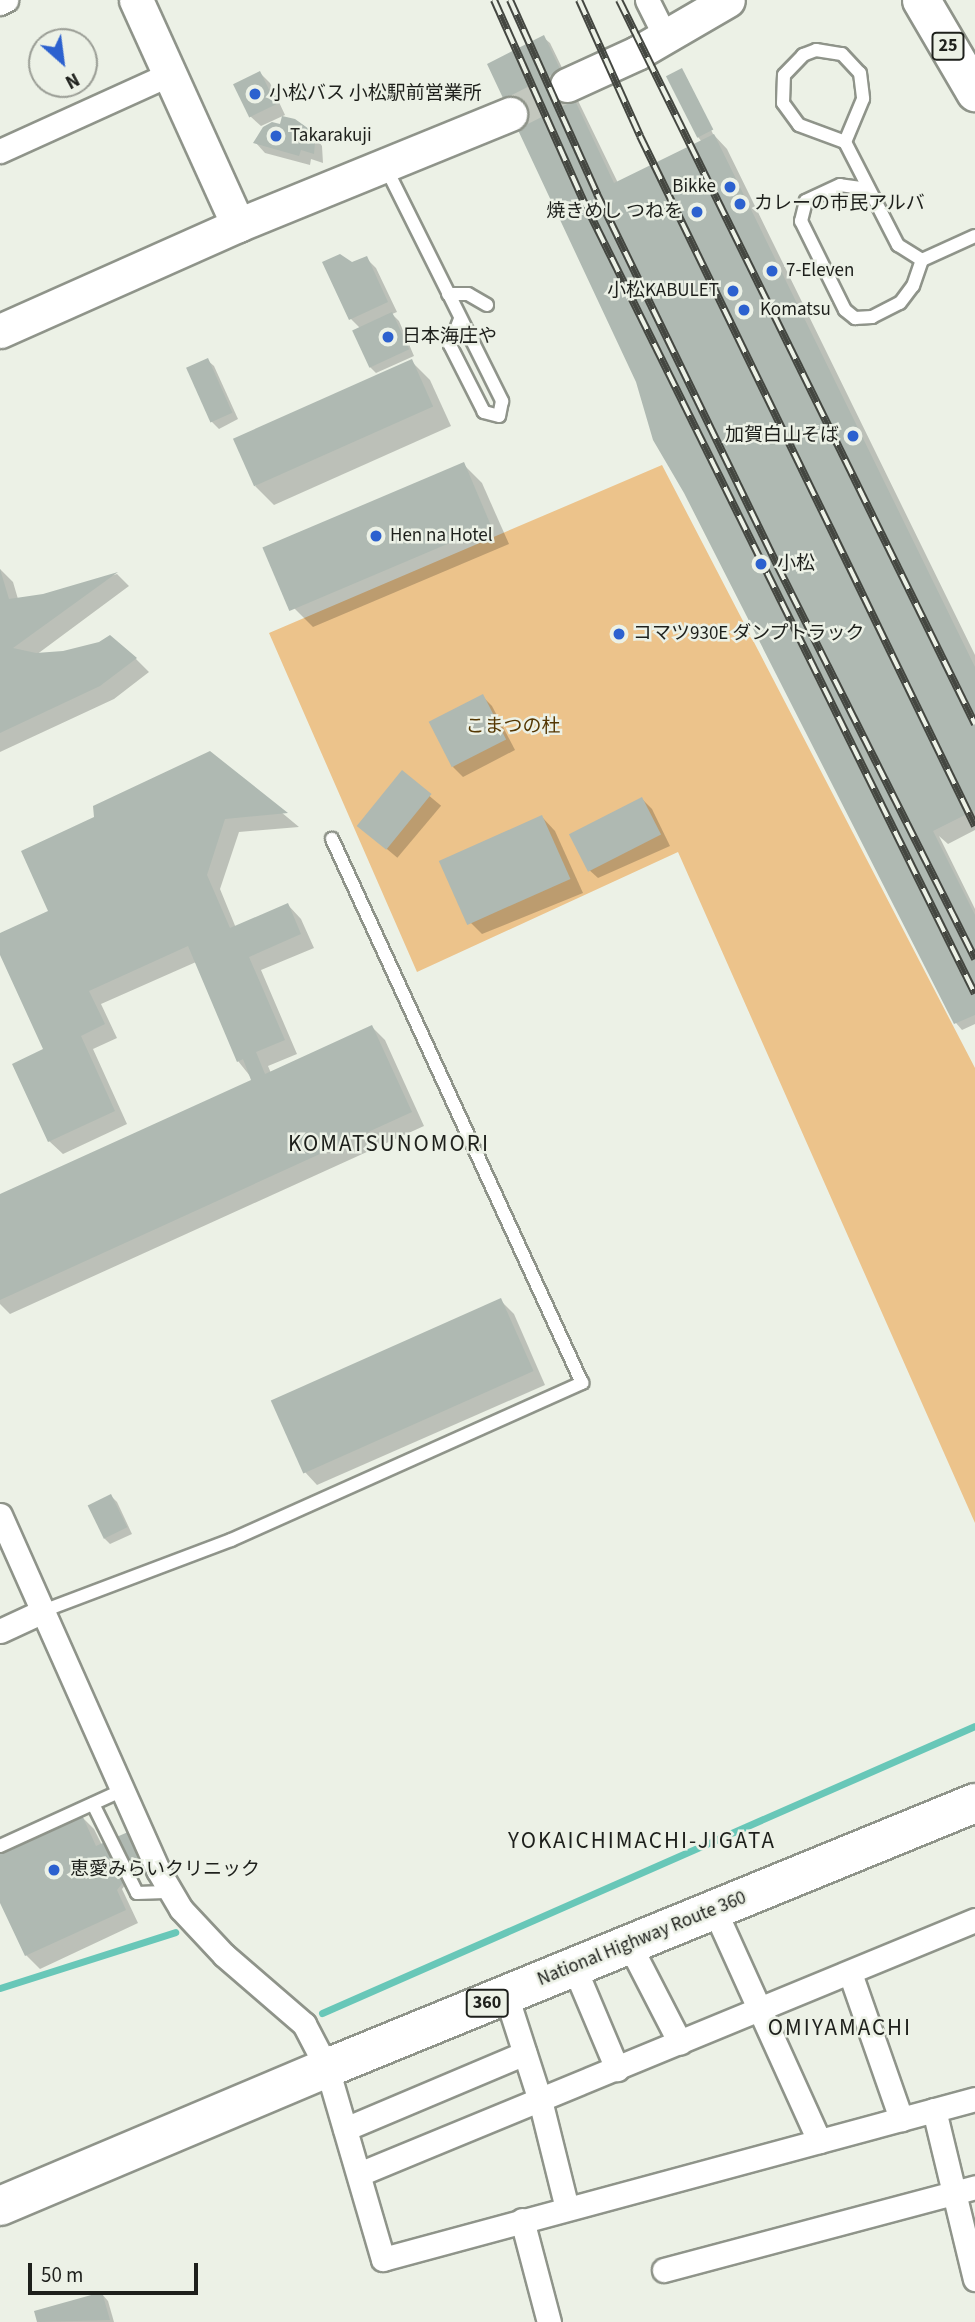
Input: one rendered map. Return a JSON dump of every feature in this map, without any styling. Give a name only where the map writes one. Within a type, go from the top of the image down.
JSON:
[{"type":"highway","name":"National Highway Route 360","points":[[0,2206],[327,2068],[975,1803]]},
{"type":"main road","name":"25","points":[[921,0],[975,92]]},
{"type":"street","points":[[0,3],[6,0]]},
{"type":"street","points":[[136,0],[238,225]]},
{"type":"street","points":[[647,0],[665,36]]},
{"type":"street","points":[[567,85],[637,53],[728,0]]},
{"type":"street","points":[[0,152],[170,74]]},
{"type":"street","points":[[0,331],[238,225],[510,114]]},
{"type":"street","points":[[0,1515],[123,1790],[181,1909],[224,1955],[304,2025],[327,2068],[383,2259],[975,2099]]},
{"type":"street","points":[[0,1631],[43,1611]]},
{"type":"street","points":[[715,1909],[819,2141]]},
{"type":"street","points":[[359,2174],[975,1920]]},
{"type":"street","points":[[629,1944],[680,2043]]},
{"type":"street","points":[[574,1967],[617,2069]]},
{"type":"street","points":[[850,1973],[901,2119]]},
{"type":"street","points":[[506,1995],[540,2100],[567,2208]]},
{"type":"street","points":[[345,2129],[524,2053]]},
{"type":"street","points":[[933,2110],[964,2190],[975,2279]]},
{"type":"street","points":[[664,2270],[964,2190]]},
{"type":"street","points":[[522,2220],[550,2322]]},
{"type":"lane","points":[[845,142],[863,99],[860,73],[852,62],[829,50],[816,50],[803,55],[785,75],[783,103],[799,125],[845,142],[898,245],[922,260]]},
{"type":"lane","points":[[385,166],[502,401],[499,416],[484,412],[450,345],[460,319]]},
{"type":"lane","points":[[868,189],[840,186],[806,201],[801,220],[845,310],[855,318],[872,317],[900,303],[913,286],[922,260],[975,236]]},
{"type":"lane","points":[[448,294],[468,295],[487,305]]},
{"type":"lane","points":[[43,1611],[231,1540],[582,1383],[332,839]]},
{"type":"lane","points":[[0,1846],[123,1790]]},
{"type":"lane","points":[[93,1804],[137,1893],[172,1892]]},
{"type":"green space","name":"こまつの杜","points":[[662,465],[975,1068],[975,1523],[678,852],[417,972],[269,633]]},
{"type":"building","points":[[544,35],[614,183],[714,134],[975,667],[975,810],[933,831],[975,915],[975,1015],[954,1024],[684,493],[653,440],[636,382],[487,64]]},
{"type":"building","points":[[682,68],[713,129],[697,138],[666,76]]},
{"type":"building","name":"小松バス 小松駅前営業所","points":[[260,71],[276,104],[249,117],[233,84]]},
{"type":"building","points":[[282,116],[295,119],[309,129],[315,142],[314,154],[301,150],[299,156],[253,143],[263,127],[272,122],[280,124]]},
{"type":"building","points":[[340,254],[352,262],[367,256],[388,302],[349,320],[322,262]]},
{"type":"building","points":[[392,312],[409,349],[369,368],[352,331]]},
{"type":"building","points":[[208,358],[232,413],[210,423],[186,368]]},
{"type":"building","points":[[412,359],[433,407],[254,486],[233,439]]},
{"type":"building","name":"Hen na Hotel","points":[[464,462],[491,526],[289,611],[262,548]]},
{"type":"building","points":[[0,569],[9,599],[43,594],[118,572],[13,648],[36,653],[63,651],[99,642],[110,635],[137,658],[100,686],[0,733]]},
{"type":"building","points":[[483,694],[506,739],[452,767],[429,722]]},
{"type":"building","points":[[210,751],[288,813],[225,819],[207,875],[230,928],[288,903],[301,934],[249,957],[285,1040],[256,1052],[265,1074],[372,1025],[412,1112],[0,1300],[0,1194],[251,1080],[243,1059],[237,1062],[188,946],[89,991],[105,1024],[81,1036],[115,1111],[48,1142],[12,1064],[43,1049],[0,955],[0,933],[48,911],[21,851],[94,817],[93,806]]},
{"type":"building","points":[[402,770],[432,794],[386,850],[357,826]]},
{"type":"building","points":[[642,797],[661,834],[588,872],[569,834]]},
{"type":"building","points":[[542,815],[570,879],[467,925],[439,861]]},
{"type":"building","points":[[501,1298],[534,1371],[303,1474],[271,1400]]},
{"type":"building","points":[[111,1494],[127,1527],[104,1539],[88,1505]]},
{"type":"building","name":"恵愛みらいクリニック","points":[[81,1813],[96,1846],[128,1832],[141,1860],[117,1890],[126,1910],[25,1956],[0,1903],[0,1851]]},
{"type":"building","points":[[102,2292],[110,2320],[37,2322],[34,2311]]},
{"type":"waterway","points":[[322,2013],[975,1726]]},
{"type":"waterway","points":[[0,1988],[175,1932]]},
{"type":"tunnel","points":[[510,114],[567,85]]},
{"type":"railway","points":[[494,0],[583,200],[975,994]]},
{"type":"railway","points":[[510,0],[597,194],[777,565],[975,959]]},
{"type":"railway","points":[[579,0],[640,136],[975,826]]},
{"type":"railway","points":[[619,0],[975,724]]},
{"type":"place","name":"小松バス 小松駅前営業所","points":[[255,94]]},
{"type":"place","name":"Takarakuji","points":[[276,136]]},
{"type":"place","name":"Bikke","points":[[730,187]]},
{"type":"place","name":"カレーの市民アルバ","points":[[740,204]]},
{"type":"place","name":"焼きめし つねを","points":[[697,212]]},
{"type":"place","name":"7-Eleven","points":[[772,271]]},
{"type":"place","name":"小松KABULET","points":[[733,291]]},
{"type":"place","name":"Komatsu","points":[[744,310]]},
{"type":"place","name":"日本海庄や","points":[[388,337]]},
{"type":"place","name":"加賀白山そば","points":[[853,436]]},
{"type":"place","name":"Hen na Hotel","points":[[376,536]]},
{"type":"place","name":"小松","points":[[761,564]]},
{"type":"place","name":"コマツ930E ダンプトラック","points":[[619,634]]},
{"type":"place","name":"恵愛みらいクリニック","points":[[54,1870]]},
{"type":"district","name":"KOMATSUNOMORI","points":[[389,1144]]},
{"type":"district","name":"YOKAICHIMACHI-JIGATA","points":[[642,1841]]},
{"type":"district","name":"OMIYAMACHI","points":[[840,2028]]}]
